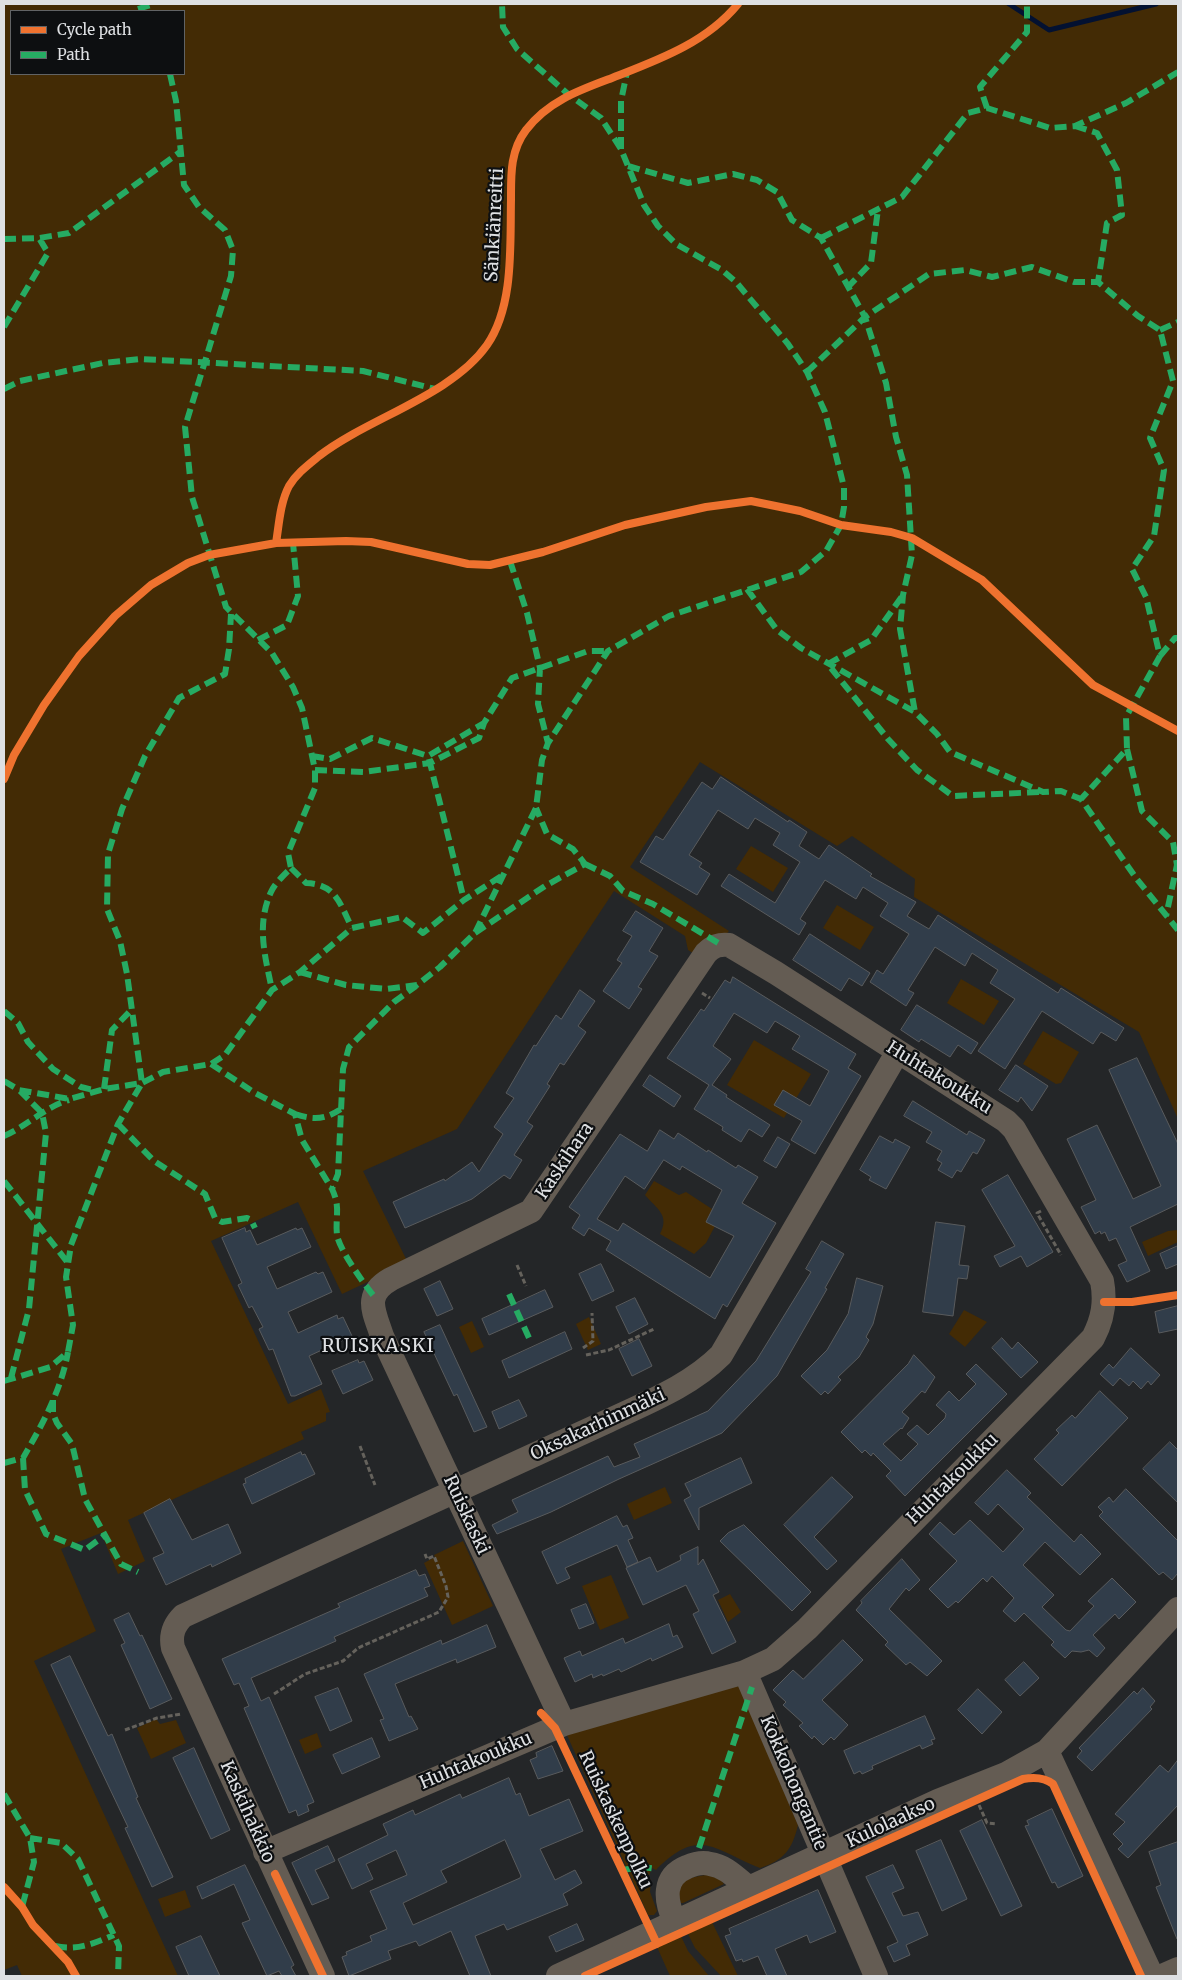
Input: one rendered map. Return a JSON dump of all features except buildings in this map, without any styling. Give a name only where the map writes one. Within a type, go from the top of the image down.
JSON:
[{"type":"street","name":"Huhtakoukku","points":[[265,1852],[564,1724],[745,1672],[773,1659],[807,1629],[901,1531],[1093,1338],[1103,1314],[1102,1281],[1014,1129],[1006,1121],[736,949],[720,944],[712,947],[706,953]]},
{"type":"street","name":"Kaskihara","points":[[372,1305],[373,1296],[381,1284],[531,1211],[706,953]]},
{"type":"street","name":"Oksakarhinmäki","points":[[173,1648],[173,1629],[183,1616],[673,1391],[711,1366],[721,1355],[898,1053]]},
{"type":"street","name":"Ruiskaski","points":[[372,1305],[382,1336],[564,1724]]},
{"type":"street","name":"Kulolaakso","points":[[558,1976],[938,1801],[1006,1774],[1047,1751],[1178,1609]]},
{"type":"street","name":"Kaskihakkio","points":[[173,1648],[323,1976]]},
{"type":"street","name":"Kokkohongantie","points":[[745,1672],[876,1976]]},
{"type":"street","points":[[1047,1751],[1152,1976]]},
{"type":"street","points":[[675,1922],[667,1902],[668,1885],[670,1879],[684,1868],[709,1863],[731,1873],[749,1888]]},
{"type":"street","points":[[1162,1976],[1178,1969]]},
{"type":"path","points":[[517,1265],[526,1286]]},
{"type":"path","points":[[583,1348],[593,1341],[592,1313]]},
{"type":"path","points":[[586,1355],[609,1350],[654,1329]]},
{"type":"path","points":[[360,1446],[375,1485]]},
{"type":"path","points":[[274,1694],[305,1674],[342,1661],[358,1648],[439,1612],[448,1598],[446,1586],[434,1556],[427,1559],[425,1554]]},
{"type":"path","points":[[125,1730],[157,1718],[190,1712]]},
{"type":"path","points":[[968,1804],[981,1798],[987,1823],[997,1824]]},
{"type":"shaded area","points":[[4,4],[1178,4],[1178,1119],[1139,1032],[914,897],[915,879],[852,836],[837,846],[700,762],[630,867],[729,931],[723,938],[696,955],[688,950],[685,936],[614,891],[457,1129],[363,1171],[408,1263],[342,1294],[298,1202],[211,1241],[288,1404],[321,1389],[330,1412],[326,1413],[326,1421],[301,1432],[304,1439],[128,1520],[145,1561],[118,1574],[101,1533],[61,1549],[96,1631],[34,1661],[178,1976],[22,1976],[17,1965],[4,1970]]},
{"type":"shaded area","points":[[751,846],[788,868],[773,892],[736,869]]},
{"type":"shaded area","points":[[837,905],[874,927],[860,950],[823,928]]},
{"type":"shaded area","points":[[961,979],[999,1001],[984,1025],[947,1003]]},
{"type":"shaded area","points":[[1043,1031],[1079,1052],[1061,1083],[1056,1084],[1023,1064]]},
{"type":"shaded area","points":[[754,1040],[811,1074],[784,1118],[727,1085]]},
{"type":"shaded area","points":[[654,1181],[679,1195],[686,1192],[712,1209],[706,1221],[715,1226],[706,1243],[694,1254],[660,1234],[664,1222],[663,1217],[658,1208],[645,1195]]},
{"type":"shaded area","points":[[1178,1230],[1178,1242],[1148,1256],[1142,1242],[1168,1231]]},
{"type":"shaded area","points":[[964,1310],[987,1322],[965,1347],[949,1334]]},
{"type":"shaded area","points":[[589,1317],[601,1344],[588,1350],[576,1324]]},
{"type":"shaded area","points":[[472,1321],[484,1347],[471,1353],[459,1327]]},
{"type":"shaded area","points":[[665,1487],[672,1503],[634,1520],[627,1504]]},
{"type":"shaded area","points":[[463,1541],[493,1606],[452,1625],[424,1563],[435,1557],[434,1555]]},
{"type":"shaded area","points":[[611,1575],[629,1618],[600,1630],[582,1586]]},
{"type":"shaded area","points":[[730,1594],[741,1612],[728,1622],[718,1600]]},
{"type":"shaded area","points":[[738,1683],[798,1825],[793,1841],[786,1853],[760,1868],[707,1846],[696,1845],[684,1849],[656,1870],[652,1868],[648,1878],[651,1880],[650,1892],[657,1911],[654,1915],[648,1915],[566,1733]]},
{"type":"shaded area","points":[[156,1719],[160,1724],[176,1720],[186,1743],[151,1759],[137,1728]]},
{"type":"shaded area","points":[[317,1733],[322,1747],[305,1754],[299,1740]]},
{"type":"shaded area","points":[[707,1875],[720,1879],[724,1884],[681,1903],[676,1888],[690,1878]]},
{"type":"shaded area","points":[[185,1890],[191,1907],[165,1917],[158,1899]]},
{"type":"shaded area","points":[[712,1922],[738,1976],[721,1976],[695,1948],[688,1934]]},
{"type":"shaded area","points":[[681,1936],[688,1951],[709,1976],[670,1976],[657,1947]]},
{"type":"waterway","points":[[1009,4],[1049,30],[1156,4]]},
{"type":"marked path","points":[[138,9],[154,4]]},
{"type":"marked path","points":[[300,972],[346,985],[386,989],[417,985],[440,967],[475,933],[536,808],[542,760],[548,743],[608,651],[669,616],[801,572],[826,551],[841,525],[844,507],[844,487],[825,412],[807,372],[788,344],[736,282],[722,270],[676,244],[658,226],[644,205],[621,149],[601,118],[568,94],[517,49],[503,27],[502,4]]},
{"type":"marked path","points":[[987,108],[980,87],[1027,32],[1027,4]]},
{"type":"marked path","points":[[621,149],[621,101],[627,72]]},
{"type":"marked path","points":[[821,238],[902,197],[968,113],[987,108],[1050,128],[1075,126],[1126,103],[1178,72]]},
{"type":"marked path","points":[[170,75],[176,101],[184,185],[199,207],[225,230],[233,250],[231,276],[185,427],[192,497],[226,607],[272,653],[293,687],[302,708],[315,770],[315,788],[288,853],[291,868],[273,889],[266,904],[263,941],[272,990]]},
{"type":"marked path","points":[[1075,126],[1097,133],[1117,170],[1122,215],[1107,223],[1098,282]]},
{"type":"marked path","points":[[4,239],[39,238],[69,233],[180,152]]},
{"type":"marked path","points":[[628,166],[688,183],[733,174],[757,180],[777,192],[792,220],[821,238],[865,317],[886,383],[896,437],[907,475],[912,555],[903,595],[900,629],[915,712]]},
{"type":"marked path","points":[[847,288],[871,263],[878,209]]},
{"type":"marked path","points":[[4,327],[48,253],[39,238]]},
{"type":"marked path","points":[[807,372],[865,317],[929,274],[965,270],[992,277],[1032,267],[1074,282],[1098,282],[1138,316],[1160,330],[1173,381],[1150,438],[1164,470],[1154,536],[1132,569],[1146,597],[1160,656],[1126,717],[1127,749],[1081,799]]},
{"type":"marked path","points":[[1160,330],[1178,322]]},
{"type":"marked path","points":[[4,389],[20,381],[103,363],[140,359],[363,371],[435,389]]},
{"type":"marked path","points":[[258,640],[287,625],[298,596],[293,543]]},
{"type":"marked path","points":[[510,561],[527,613],[540,668],[538,704],[548,743]]},
{"type":"marked path","points":[[747,589],[777,630],[801,648],[915,712],[937,734],[950,752],[1043,792],[1061,791],[1081,799],[1136,878],[1178,930]]},
{"type":"marked path","points":[[828,664],[871,640],[903,595]]},
{"type":"marked path","points":[[4,1381],[50,1367],[68,1352],[73,1325],[66,1277],[71,1245],[118,1124],[142,1083],[127,974],[120,941],[107,909],[108,854],[122,809],[145,756],[179,698],[225,674],[231,614]]},
{"type":"marked path","points":[[1160,656],[1175,638],[1178,638]]},
{"type":"marked path","points":[[315,770],[363,772],[430,763],[479,738],[484,723],[512,678],[588,651],[608,651]]},
{"type":"marked path","points":[[831,668],[888,739],[917,770],[953,796],[1040,792]]},
{"type":"marked path","points":[[312,756],[330,759],[372,738],[428,756],[484,723]]},
{"type":"marked path","points":[[1127,749],[1142,811],[1173,842],[1177,865],[1166,916]]},
{"type":"marked path","points":[[429,759],[464,900]]},
{"type":"marked path","points":[[475,933],[545,886],[585,864],[573,849],[547,834],[536,808]]},
{"type":"marked path","points":[[585,864],[610,876],[623,891],[653,904],[720,944]]},
{"type":"marked path","points":[[291,868],[306,883],[316,884],[331,891],[340,903],[352,928]]},
{"type":"marked path","points":[[4,1081],[19,1090],[70,1099],[104,1089],[142,1083],[163,1072],[211,1064],[225,1055],[272,990],[300,972],[352,928],[402,917],[423,933],[464,900],[503,875]]},
{"type":"marked path","points":[[373,1295],[347,1257],[337,1235],[337,1207],[332,1189],[338,1174],[343,1069],[349,1047],[394,1002],[416,986]]},
{"type":"marked path","points":[[104,1089],[112,1030],[133,1008]]},
{"type":"marked path","points":[[4,1011],[18,1023],[28,1042],[53,1069],[81,1087],[97,1091]]},
{"type":"marked path","points":[[211,1064],[255,1093],[295,1114],[302,1140],[332,1189]]},
{"type":"marked path","points":[[11,1378],[29,1309],[46,1133],[42,1113],[20,1091]]},
{"type":"marked path","points":[[4,1136],[52,1107],[69,1100]]},
{"type":"marked path","points":[[295,1114],[318,1118],[341,1109]]},
{"type":"marked path","points":[[118,1124],[154,1161],[205,1194],[215,1218],[222,1222],[247,1218],[251,1220],[255,1228]]},
{"type":"marked path","points":[[4,1181],[68,1263]]},
{"type":"marked path","points":[[509,1294],[530,1340]]},
{"type":"marked path","points":[[4,1463],[23,1458],[56,1394],[68,1352]]},
{"type":"marked path","points":[[53,1400],[53,1414],[72,1444],[85,1499],[121,1564],[138,1572]]},
{"type":"marked path","points":[[23,1458],[25,1490],[46,1534],[85,1550],[105,1535]]},
{"type":"marked path","points":[[699,1848],[752,1687]]},
{"type":"marked path","points":[[4,1794],[30,1838],[34,1862],[22,1907]]},
{"type":"marked path","points":[[30,1838],[61,1843],[78,1859],[119,1946],[118,1976]]},
{"type":"marked path","points":[[622,1870],[642,1867],[657,1869]]},
{"type":"marked path","points":[[55,1946],[78,1947],[114,1935]]},
{"type":"cycle path","name":"Sänkiänreitti","points":[[276,543],[280,514],[286,493],[289,486],[303,470],[339,442],[431,393],[452,379],[471,363],[487,345],[496,329],[506,294],[510,256],[512,164],[517,146],[526,130],[544,111],[565,98],[664,57],[696,40],[725,18],[738,4]]},
{"type":"cycle path","points":[[4,779],[14,755],[44,705],[79,656],[115,616],[151,585],[188,563],[209,555],[276,543],[346,541],[371,542],[468,564],[490,565],[543,552],[625,525],[706,507],[751,501],[800,511],[841,525],[891,532],[912,538],[982,580],[1093,685],[1178,731]]},
{"type":"cycle path","points":[[1104,1302],[1132,1302],[1178,1295]]},
{"type":"cycle path","name":"Ruiskaskenpolku","points":[[541,1713],[555,1728],[657,1944]]},
{"type":"cycle path","points":[[585,1976],[1023,1779],[1035,1778],[1046,1780],[1053,1784],[1141,1976]]},
{"type":"cycle path","points":[[275,1874],[323,1976]]},
{"type":"cycle path","points":[[4,1887],[22,1907],[33,1925],[68,1962],[76,1976]]},
{"type":"district","name":"RUISKASKI","points":[[378,1347]]}]
